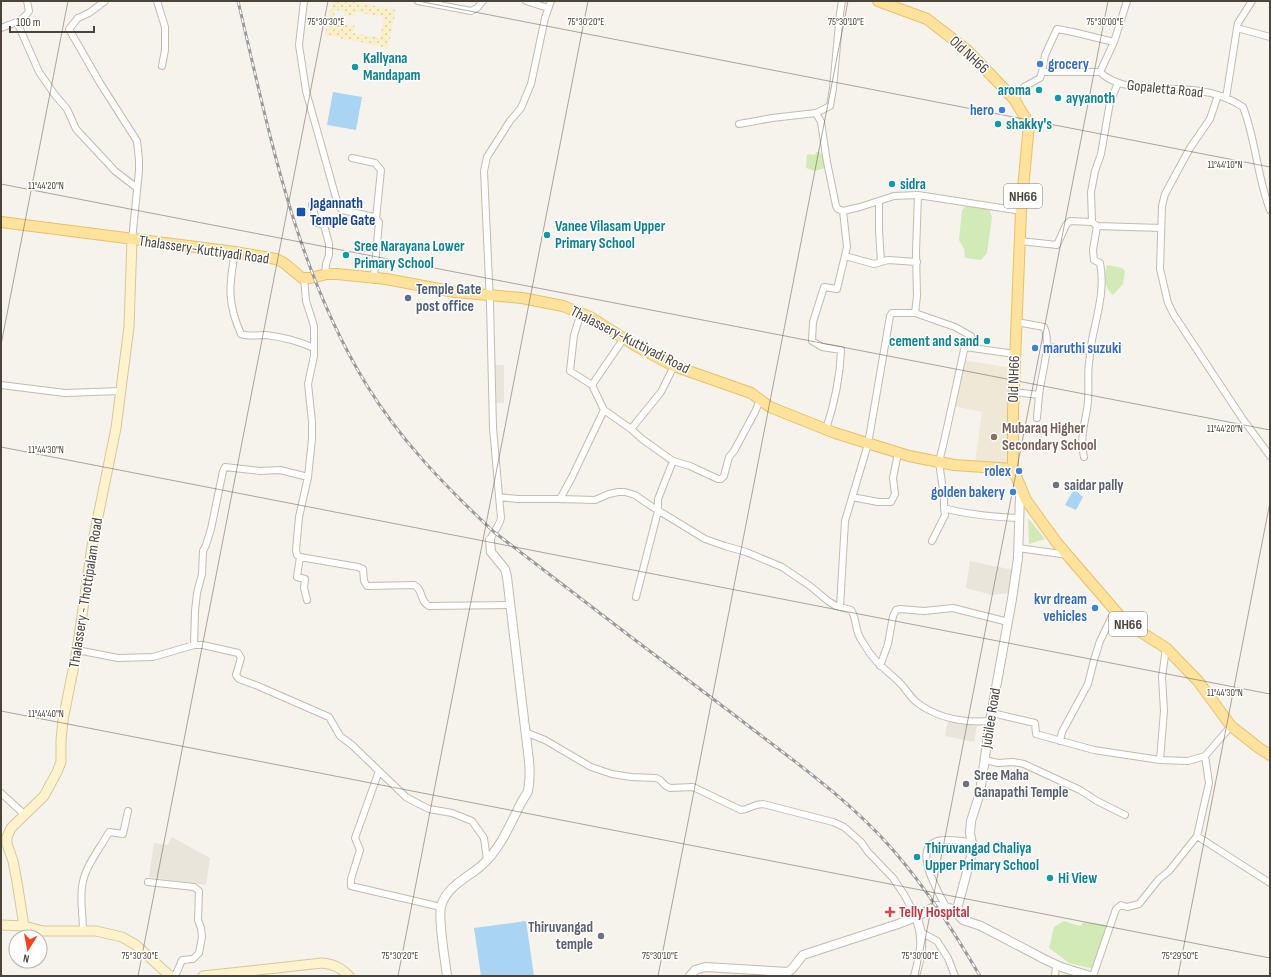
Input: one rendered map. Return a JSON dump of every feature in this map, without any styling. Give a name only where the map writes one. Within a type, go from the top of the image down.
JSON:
[{"type":"main road","name":"Old NH66","points":[[878,1],[927,19],[967,50],[1014,99],[1030,124],[1021,211],[1013,392],[1013,469],[1026,500],[1068,555],[1125,622],[1166,648],[1198,681],[1231,726],[1270,755]]},
{"type":"main road","name":"Thalassery-Kuttiyadi Road","points":[[1,222],[235,252],[276,259],[284,263],[298,276],[304,278],[325,274],[338,274],[374,278],[455,292],[549,302],[596,320],[624,338],[674,366],[745,391],[770,407],[786,414],[816,421],[826,429],[898,453],[938,462],[954,465],[1013,469]]},
{"type":"main road","name":"Thalassery - Thottipalam Road","points":[[24,926],[13,861],[7,844],[7,837],[11,828],[44,796],[61,762],[63,720],[77,650],[92,546],[116,428],[129,327],[132,240]]},
{"type":"main road","points":[[1,925],[24,926],[43,931],[96,931],[122,937],[136,945],[170,976]]},
{"type":"main road","points":[[204,976],[322,963],[337,966],[349,976]]},
{"type":"street","points":[[1,28],[17,22],[26,16],[29,11],[26,1]]},
{"type":"street","points":[[105,1],[89,13],[78,18],[69,29],[100,84],[137,142],[139,160],[132,240]]},
{"type":"street","points":[[157,1],[165,26],[165,50],[162,66]]},
{"type":"street","points":[[304,1],[299,45],[306,91],[338,206],[342,210],[374,217],[376,219]]},
{"type":"street","points":[[418,1],[471,11],[477,8],[483,1]]},
{"type":"street","points":[[526,1],[548,8]]},
{"type":"street","points":[[447,976],[441,922],[441,907],[447,894],[459,882],[481,867],[487,860],[499,843],[527,794],[530,781],[526,732],[506,573],[501,564],[490,552],[490,540],[500,523],[500,518],[493,428],[484,171],[488,157],[510,121],[521,108],[531,84],[537,51],[551,1]]},
{"type":"street","points":[[739,124],[816,112],[830,106],[842,1]]},
{"type":"street","points":[[1042,72],[1100,72],[1114,42],[1127,1]]},
{"type":"street","points":[[1226,98],[1238,22],[1252,1]]},
{"type":"street","points":[[17,22],[39,72],[67,109],[76,129],[115,171],[137,188]]},
{"type":"street","points":[[1237,28],[1270,37]]},
{"type":"street","points":[[1014,99],[1024,87],[1040,78],[1045,55],[1057,29],[1114,42]]},
{"type":"street","name":"Gopaletta Road","points":[[1100,72],[1109,80],[1118,83],[1134,86],[1199,91],[1226,98],[1243,107],[1247,116],[1269,207]]},
{"type":"street","points":[[1084,457],[1082,436],[1088,408],[1089,365],[1098,312],[1102,275],[1100,263],[1094,260],[1093,250],[1095,224],[1091,192],[1095,171],[1101,154],[1110,102],[1118,83]]},
{"type":"street","points":[[1218,96],[1210,119],[1190,148],[1165,194],[1162,206],[1160,269],[1168,303],[1186,335],[1196,347],[1242,418],[1270,456]]},
{"type":"street","points":[[816,112],[821,122],[827,162],[836,206],[838,209],[843,211],[894,196],[918,195],[1021,211]]},
{"type":"street","points":[[352,158],[375,163],[381,170],[376,219],[379,228],[374,278]]},
{"type":"street","points":[[915,313],[917,296],[918,195]]},
{"type":"street","points":[[879,201],[881,262]]},
{"type":"street","points":[[312,205],[317,222],[324,225],[329,244],[329,255],[325,274]]},
{"type":"street","points":[[826,429],[833,407],[840,374],[841,350],[822,347],[812,341],[813,322],[824,287],[838,289],[847,243],[843,211]]},
{"type":"street","points":[[1020,242],[1057,245],[1066,225],[1070,221],[1161,228]]},
{"type":"street","points":[[235,252],[229,293],[241,334],[244,336],[256,335],[280,337],[300,342],[314,348]]},
{"type":"street","points":[[845,256],[874,264],[888,260],[917,262]]},
{"type":"street","points":[[304,278],[306,301],[314,326],[314,356],[308,384],[312,422],[311,454],[298,524],[296,550],[297,555],[300,558],[297,577],[304,579],[304,588],[307,600]]},
{"type":"street","points":[[840,607],[845,521],[868,444],[890,316],[892,313],[898,312],[915,313],[955,327],[971,336],[965,347],[958,371],[945,437],[938,462],[944,497],[945,515],[932,541]]},
{"type":"street","points":[[581,313],[574,335],[570,371],[575,376],[592,385],[604,410],[673,461],[690,466],[721,479],[724,476],[729,457],[734,451],[760,400]]},
{"type":"street","points":[[1016,324],[1022,323],[1044,327],[1047,332],[1037,418]]},
{"type":"street","points":[[592,385],[624,338]]},
{"type":"street","points":[[965,347],[1015,354]]},
{"type":"street","points":[[1046,347],[1091,350]]},
{"type":"street","points":[[631,429],[661,392],[674,366]]},
{"type":"street","points":[[1,385],[65,393],[121,391]]},
{"type":"street","points":[[1013,392],[1039,395]]},
{"type":"street","points":[[560,499],[604,410]]},
{"type":"street","points":[[852,497],[878,502],[891,502],[895,494],[893,478],[898,453]]},
{"type":"street","points":[[636,597],[658,511],[658,499],[673,461]]},
{"type":"street","points":[[194,645],[195,611],[197,593],[202,574],[203,551],[206,545],[225,467],[260,471],[280,470],[308,476]]},
{"type":"street","name":"Jubilee Road","points":[[956,910],[973,850],[970,833],[971,821],[980,793],[991,717],[1015,579],[1020,495],[1013,469]]},
{"type":"street","points":[[499,497],[518,499],[595,500],[609,494],[625,492],[635,495],[658,511],[705,539],[746,552],[782,567],[810,586],[828,601],[840,607],[851,610],[854,614],[858,633],[871,656],[914,699],[937,715],[971,722],[991,717],[1035,723],[1036,734],[1094,750],[1160,760],[1188,761],[1206,756],[1231,726]]},
{"type":"street","points":[[944,508],[1019,518]]},
{"type":"street","points":[[1018,548],[1068,555]]},
{"type":"street","points":[[300,558],[361,568],[363,572],[364,584],[367,586],[414,585],[418,587],[425,604],[429,606],[511,605]]},
{"type":"street","points":[[880,666],[888,644],[893,616],[900,608],[924,611],[953,608],[1008,622]]},
{"type":"street","points":[[1060,741],[1062,732],[1088,684],[1100,641],[1115,610]]},
{"type":"street","points":[[77,650],[118,658],[153,657],[194,645],[203,645],[238,653],[241,658],[236,672],[239,679],[329,717],[340,736],[352,745],[406,797],[429,809],[452,813],[472,821],[484,838],[487,860]]},
{"type":"street","points":[[1160,760],[1164,711],[1162,677],[1166,648]]},
{"type":"street","points":[[526,732],[545,740],[591,767],[612,774],[640,778],[648,776],[658,778],[670,788],[693,787],[741,810],[748,809],[756,804],[763,804],[833,822],[844,827],[861,842],[868,852],[892,878],[905,896],[916,917],[922,933],[920,958],[915,976]]},
{"type":"street","points":[[1093,976],[1116,909],[1121,905],[1127,907],[1139,904],[1154,884],[1169,871],[1197,836],[1209,783],[1206,756]]},
{"type":"street","points":[[985,760],[998,763],[1013,762],[1024,764],[1080,790],[1097,801],[1125,815]]},
{"type":"street","points":[[379,771],[355,838],[360,850],[351,879],[351,886],[441,907]]},
{"type":"street","points":[[1,793],[25,815]]},
{"type":"street","points":[[83,931],[81,896],[84,879],[98,850],[109,832],[122,834],[128,811]]},
{"type":"street","points":[[1197,836],[1270,883]]},
{"type":"street","points":[[946,906],[927,867],[925,858],[928,849],[934,842],[941,841],[961,841],[972,843]]},
{"type":"street","points":[[148,882],[194,887],[199,890],[198,920],[202,937],[199,953],[193,959],[182,960],[174,976]]},
{"type":"street","points":[[690,976],[695,970],[705,967],[727,967],[790,974],[803,955],[898,924],[916,917],[936,906],[946,906],[956,910],[956,913],[963,920],[981,926],[1056,965],[1090,976]]},
{"type":"street","points":[[922,933],[937,941],[948,958],[955,976]]},
{"type":"street","points":[[1055,976],[1056,965]]},
{"type":"shaded area","name":"Mubaraq Higher Secondary School","points":[[962,360],[1012,368],[1008,467],[975,462],[982,412],[953,406]]},
{"type":"shaded area","points":[[494,365],[504,365],[504,403],[493,403]]},
{"type":"shaded area","points":[[970,561],[1013,570],[1009,593],[992,595],[966,588]]},
{"type":"shaded area","points":[[948,720],[977,726],[974,742],[945,736]]},
{"type":"shaded area","points":[[172,837],[210,858],[206,885],[149,877],[154,843],[168,845]]},
{"type":"sand","points":[[333,1],[351,1],[396,10],[388,48],[325,35],[329,11],[331,10]],"holes":[[[335,10],[344,11],[344,15],[355,17],[356,12],[384,17],[380,38],[353,33],[355,26],[333,24]]]},
{"type":"green space","points":[[816,152],[820,152],[823,157],[825,168],[815,171],[806,168],[807,154],[815,155]]},
{"type":"green space","points":[[967,205],[989,208],[992,217],[987,253],[981,260],[965,258],[964,249],[959,240],[962,210]]},
{"type":"green space","points":[[1107,265],[1122,268],[1125,271],[1123,284],[1113,295],[1106,285],[1105,277]]},
{"type":"green space","points":[[1028,518],[1045,539],[1029,544]]},
{"type":"green space","points":[[1064,921],[1080,926],[1084,922],[1106,925],[1094,969],[1069,963],[1049,948],[1054,927]]},
{"type":"water","points":[[333,92],[362,97],[356,130],[327,125]]},
{"type":"water","points":[[1074,489],[1083,497],[1076,510],[1065,505]]},
{"type":"water","points":[[526,921],[534,976],[481,976],[474,928]]},
{"type":"railway","points":[[238,1],[273,149],[302,246],[320,294],[341,340],[379,405],[409,444],[441,480],[494,532],[796,762],[856,812],[893,850],[929,895],[980,976]]},
{"type":"place","name":"grocery","points":[[1040,64]]},
{"type":"place","name":"Kallyana Mandapam","points":[[355,67]]},
{"type":"place","name":"aroma","points":[[1039,90]]},
{"type":"place","name":"ayyanoth","points":[[1058,98]]},
{"type":"place","name":"hero","points":[[1002,110]]},
{"type":"place","name":"shakky's","points":[[998,124]]},
{"type":"place","name":"sidra","points":[[892,184]]},
{"type":"place","name":"Jagannath Temple Gate","points":[[301,212]]},
{"type":"place","name":"Vanee Vilasam Upper Primary School","points":[[547,235]]},
{"type":"place","name":"Sree Narayana Lower Primary School","points":[[346,255]]},
{"type":"place","name":"Temple Gate post office","points":[[408,298]]},
{"type":"place","name":"cement and sand","points":[[987,341]]},
{"type":"place","name":"maruthi suzuki","points":[[1035,348]]},
{"type":"place","name":"Mubaraq Higher Secondary School","points":[[994,437]]},
{"type":"place","name":"rolex","points":[[1019,471]]},
{"type":"place","name":"saidar pally","points":[[1056,485]]},
{"type":"place","name":"golden bakery","points":[[1013,492]]},
{"type":"place","name":"kvr dream vehicles","points":[[1095,608]]},
{"type":"place","name":"Sree Maha Ganapathi Temple","points":[[966,784]]},
{"type":"place","name":"Thiruvangad Chaliya Upper Primary School","points":[[917,857]]},
{"type":"place","name":"Hi View","points":[[1050,878]]},
{"type":"place","name":"Telly Hospital","points":[[890,912]]},
{"type":"place","name":"Thiruvangad temple","points":[[601,936]]}]
